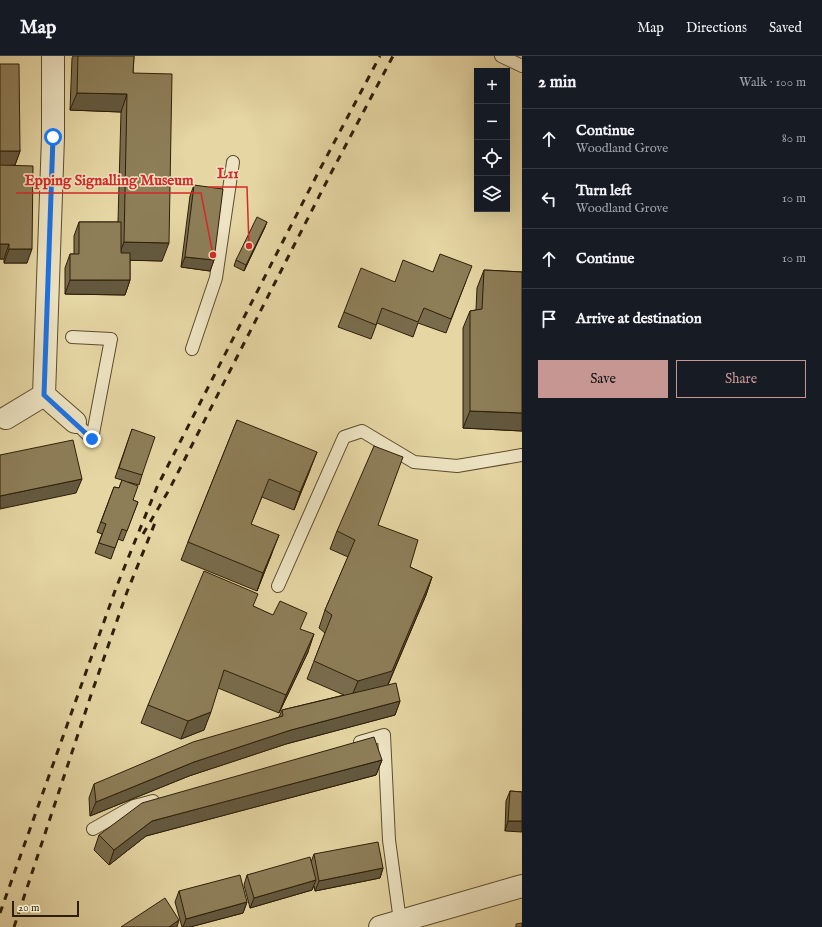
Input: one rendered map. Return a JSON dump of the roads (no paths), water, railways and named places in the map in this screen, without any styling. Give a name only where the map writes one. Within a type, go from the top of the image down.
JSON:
[{"type":"street","points":[[44,395],[53,153],[53,56]]},
{"type":"street","points":[[3,420],[44,395]]},
{"type":"street","points":[[44,395],[75,422]]},
{"type":"street","points":[[390,924],[430,920],[522,886]]},
{"type":"lane","points":[[501,56],[522,66]]},
{"type":"lane","points":[[192,349],[216,278],[233,162]]},
{"type":"lane","points":[[72,337],[111,339],[92,439],[75,422]]},
{"type":"lane","points":[[278,586],[344,437],[362,431],[414,462],[457,466],[522,456]]},
{"type":"lane","points":[[346,746],[384,735],[390,924]]},
{"type":"lane","points":[[93,829],[134,806],[164,798]]},
{"type":"railway","points":[[0,913],[116,588],[157,487],[319,171],[380,56]]},
{"type":"railway","points":[[143,534],[169,490],[330,175],[393,56]]},
{"type":"railway","points":[[14,927],[127,592],[157,518]]},
{"type":"place","name":"L11","points":[[249,246]]},
{"type":"place","name":"Epping Signalling Museum","points":[[213,255]]}]
